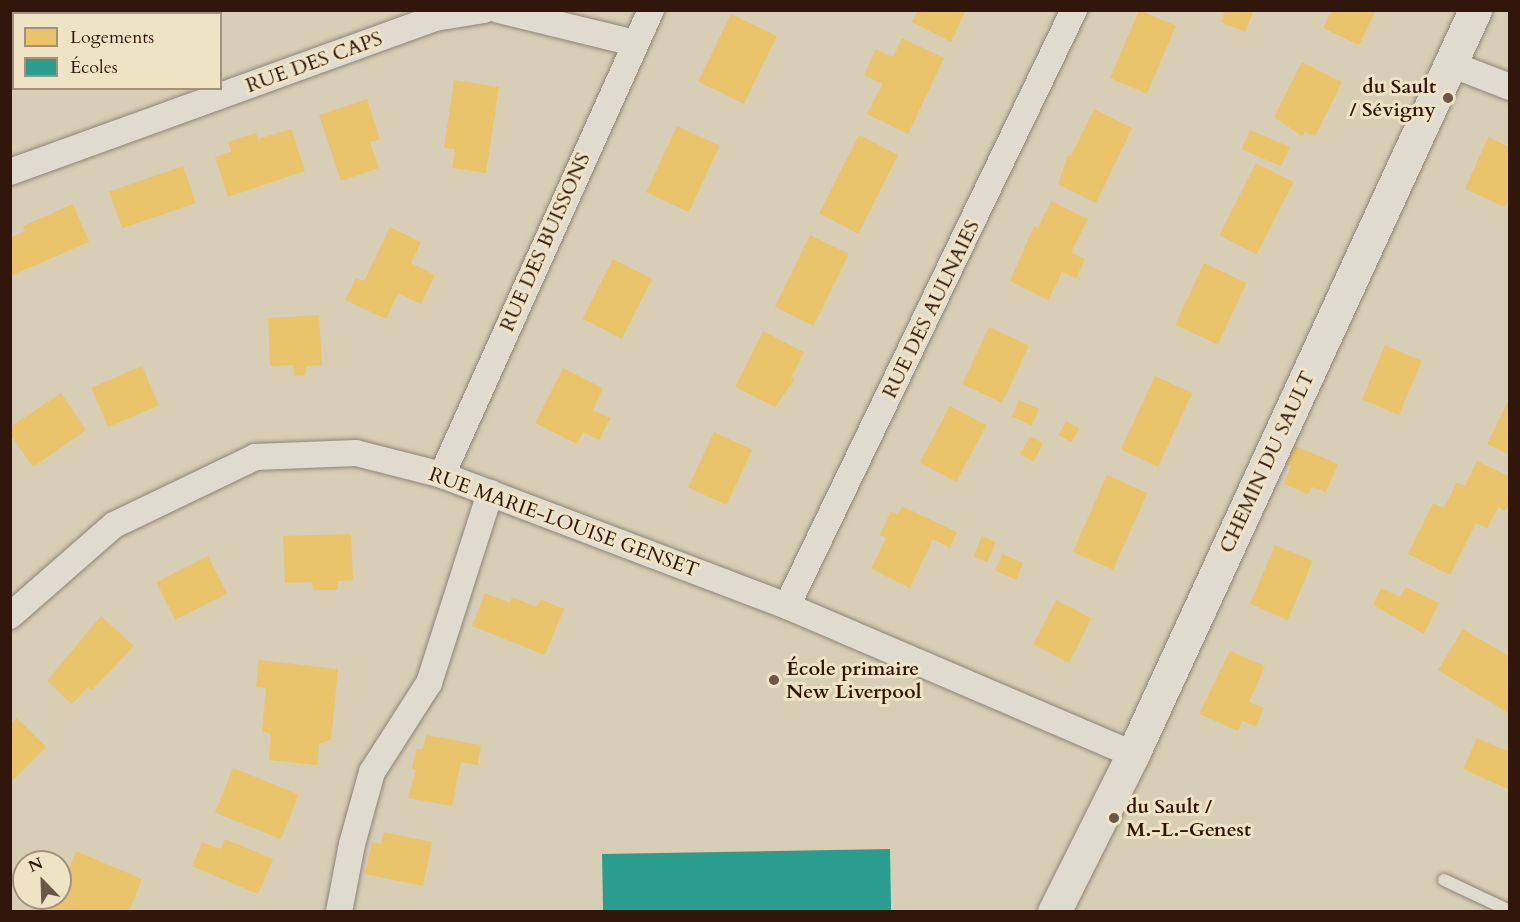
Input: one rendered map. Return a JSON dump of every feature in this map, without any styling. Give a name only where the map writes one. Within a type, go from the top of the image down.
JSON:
[{"type":"street","name":"RUE DES CAPS","points":[[10,172],[435,18],[484,10]]},
{"type":"street","points":[[499,10],[634,43]]},
{"type":"street","name":"RUE DES BUISSONS","points":[[442,475],[634,43],[651,10]]},
{"type":"street","name":"RUE DES AULNAIES","points":[[787,606],[1074,10]]},
{"type":"street","name":"CHEMIN DU SAULT","points":[[1054,912],[1133,754],[1475,10]]},
{"type":"street","points":[[1451,64],[1509,87]]},
{"type":"street","name":"RUE MARIE-LOUISE GENSET","points":[[10,616],[114,525],[255,458],[356,453],[442,475],[787,606],[1133,754]]},
{"type":"street","points":[[339,912],[352,844],[372,772],[429,683],[490,493]]},
{"type":"lane","points":[[1444,880],[1509,911]]},
{"type":"building: Logements","points":[[918,10],[966,10],[951,42],[912,22]]},
{"type":"building: Logements","points":[[1139,10],[1176,26],[1147,94],[1110,78]]},
{"type":"building: Logements","points":[[1225,10],[1254,10],[1245,32],[1221,22]]},
{"type":"building: Logements","points":[[1332,10],[1376,10],[1359,45],[1323,28]]},
{"type":"building: Logements","points":[[731,14],[777,36],[744,104],[698,81]]},
{"type":"building: Logements","points":[[902,38],[944,58],[908,134],[867,114],[882,84],[864,75],[876,49],[893,57]]},
{"type":"building: Logements","points":[[1302,62],[1342,82],[1315,136],[1305,132],[1302,136],[1274,117]]},
{"type":"building: Logements","points":[[454,80],[499,87],[486,173],[452,168],[455,149],[444,148]]},
{"type":"building: Logements","points":[[367,99],[380,139],[370,142],[379,168],[341,181],[319,115]]},
{"type":"building: Logements","points":[[1094,109],[1132,128],[1096,203],[1058,184],[1068,155],[1071,156]]},
{"type":"building: Logements","points":[[677,126],[720,146],[689,212],[646,192]]},
{"type":"building: Logements","points":[[291,129],[305,171],[228,197],[215,157],[231,152],[228,142],[256,133],[258,139]]},
{"type":"building: Logements","points":[[1250,130],[1290,147],[1281,166],[1242,149]]},
{"type":"building: Logements","points":[[859,135],[898,155],[858,233],[819,213]]},
{"type":"building: Logements","points":[[1488,137],[1510,147],[1510,197],[1505,207],[1465,189]]},
{"type":"building: Logements","points":[[1256,163],[1293,182],[1257,254],[1219,235]]},
{"type":"building: Logements","points":[[183,166],[196,203],[122,228],[109,191]]},
{"type":"building: Logements","points":[[1051,201],[1088,219],[1071,253],[1085,259],[1076,278],[1062,272],[1048,300],[1010,281],[1034,226],[1038,228]]},
{"type":"building: Logements","points":[[73,204],[89,242],[10,276],[10,238],[25,231],[23,226]]},
{"type":"building: Logements","points":[[390,227],[421,242],[411,263],[435,275],[421,304],[398,293],[386,319],[345,300],[356,278],[364,281]]},
{"type":"building: Logements","points":[[810,235],[849,254],[814,326],[775,307]]},
{"type":"building: Logements","points":[[613,259],[652,279],[622,339],[583,319]]},
{"type":"building: Logements","points":[[1204,263],[1247,283],[1218,344],[1175,325]]},
{"type":"building: Logements","points":[[319,315],[322,365],[306,366],[306,375],[294,376],[293,365],[270,366],[268,318]]},
{"type":"building: Logements","points":[[989,327],[1029,346],[1002,403],[962,384]]},
{"type":"building: Logements","points":[[763,331],[804,352],[791,378],[794,380],[775,407],[735,387]]},
{"type":"building: Logements","points":[[1385,345],[1422,361],[1399,415],[1362,399]]},
{"type":"building: Logements","points":[[142,366],[159,406],[108,427],[91,387]]},
{"type":"building: Logements","points":[[563,368],[603,388],[593,410],[610,418],[599,440],[583,432],[577,444],[535,423]]},
{"type":"building: Logements","points":[[1155,376],[1192,393],[1158,467],[1121,449]]},
{"type":"building: Logements","points":[[61,393],[86,430],[33,467],[10,434],[10,427]]},
{"type":"building: Logements","points":[[1510,397],[1510,455],[1487,444]]},
{"type":"building: Logements","points":[[1019,400],[1039,409],[1032,425],[1012,416]]},
{"type":"building: Logements","points":[[950,406],[986,425],[956,482],[920,463]]},
{"type":"building: Logements","points":[[1066,421],[1079,428],[1072,442],[1058,435]]},
{"type":"building: Logements","points":[[714,432],[752,450],[726,505],[688,487]]},
{"type":"building: Logements","points":[[1030,436],[1043,443],[1033,462],[1020,455]]},
{"type":"building: Logements","points":[[1293,445],[1338,464],[1326,492],[1312,487],[1308,494],[1284,484],[1291,466],[1285,464]]},
{"type":"building: Logements","points":[[1477,461],[1510,477],[1510,503],[1505,511],[1498,507],[1487,528],[1476,523],[1450,575],[1408,554],[1433,503],[1444,508],[1457,482],[1465,486]]},
{"type":"building: Logements","points":[[1107,475],[1147,493],[1113,570],[1073,552]]},
{"type":"building: Logements","points":[[902,506],[957,532],[950,548],[933,539],[910,588],[871,569],[886,538],[880,535],[891,511],[898,515]]},
{"type":"building: Logements","points":[[351,534],[353,580],[338,581],[338,590],[313,590],[312,582],[285,583],[283,536]]},
{"type":"building: Logements","points":[[982,536],[996,542],[987,562],[973,556]]},
{"type":"building: Logements","points":[[1275,545],[1313,561],[1288,620],[1250,604]]},
{"type":"building: Logements","points":[[1002,554],[1023,563],[1016,580],[995,571]]},
{"type":"building: Logements","points":[[208,556],[227,593],[175,620],[156,582]]},
{"type":"building: Logements","points":[[1406,587],[1439,603],[1424,634],[1373,605],[1381,588],[1400,597]]},
{"type":"building: Logements","points":[[485,593],[510,603],[512,597],[537,607],[540,599],[564,609],[545,655],[472,626]]},
{"type":"building: Logements","points":[[1056,600],[1092,618],[1069,663],[1033,645]]},
{"type":"building: Logements","points":[[101,616],[134,646],[92,690],[88,687],[72,704],[47,681]]},
{"type":"building: Logements","points":[[1463,629],[1510,657],[1510,714],[1438,670]]},
{"type":"building: Logements","points":[[1230,651],[1265,666],[1249,702],[1264,708],[1256,726],[1242,721],[1238,731],[1199,714]]},
{"type":"building: Logements","points":[[259,660],[338,669],[331,740],[319,743],[317,765],[269,760],[271,734],[262,731],[266,688],[256,687]]},
{"type":"building: Logements","points":[[17,718],[46,747],[10,783],[10,724]]},
{"type":"building: Logements","points":[[426,735],[481,745],[478,765],[461,762],[452,806],[408,798],[416,770],[412,769],[416,749],[423,749]]},
{"type":"building: Logements","points":[[1477,738],[1510,752],[1510,790],[1463,769]]},
{"type":"building: Logements","points":[[233,768],[299,795],[281,839],[215,813]]},
{"type":"building: Logements","points":[[384,832],[432,842],[423,886],[365,874],[372,842],[381,844]]},
{"type":"building: Logements","points":[[225,839],[273,859],[258,894],[192,866],[202,842],[221,849]]},
{"type":"building: Logements","points":[[76,851],[142,879],[129,912],[39,912],[40,910],[72,910],[72,861]]},
{"type":"building: Écoles","points":[[890,849],[891,912],[603,912],[602,854]]},
{"type":"place","name":"du Sault / Sévigny","points":[[1448,98]]},
{"type":"place","name":"École primaire New Liverpool","points":[[774,680]]},
{"type":"place","name":"du Sault / M.-L.-Genest","points":[[1114,818]]}]
